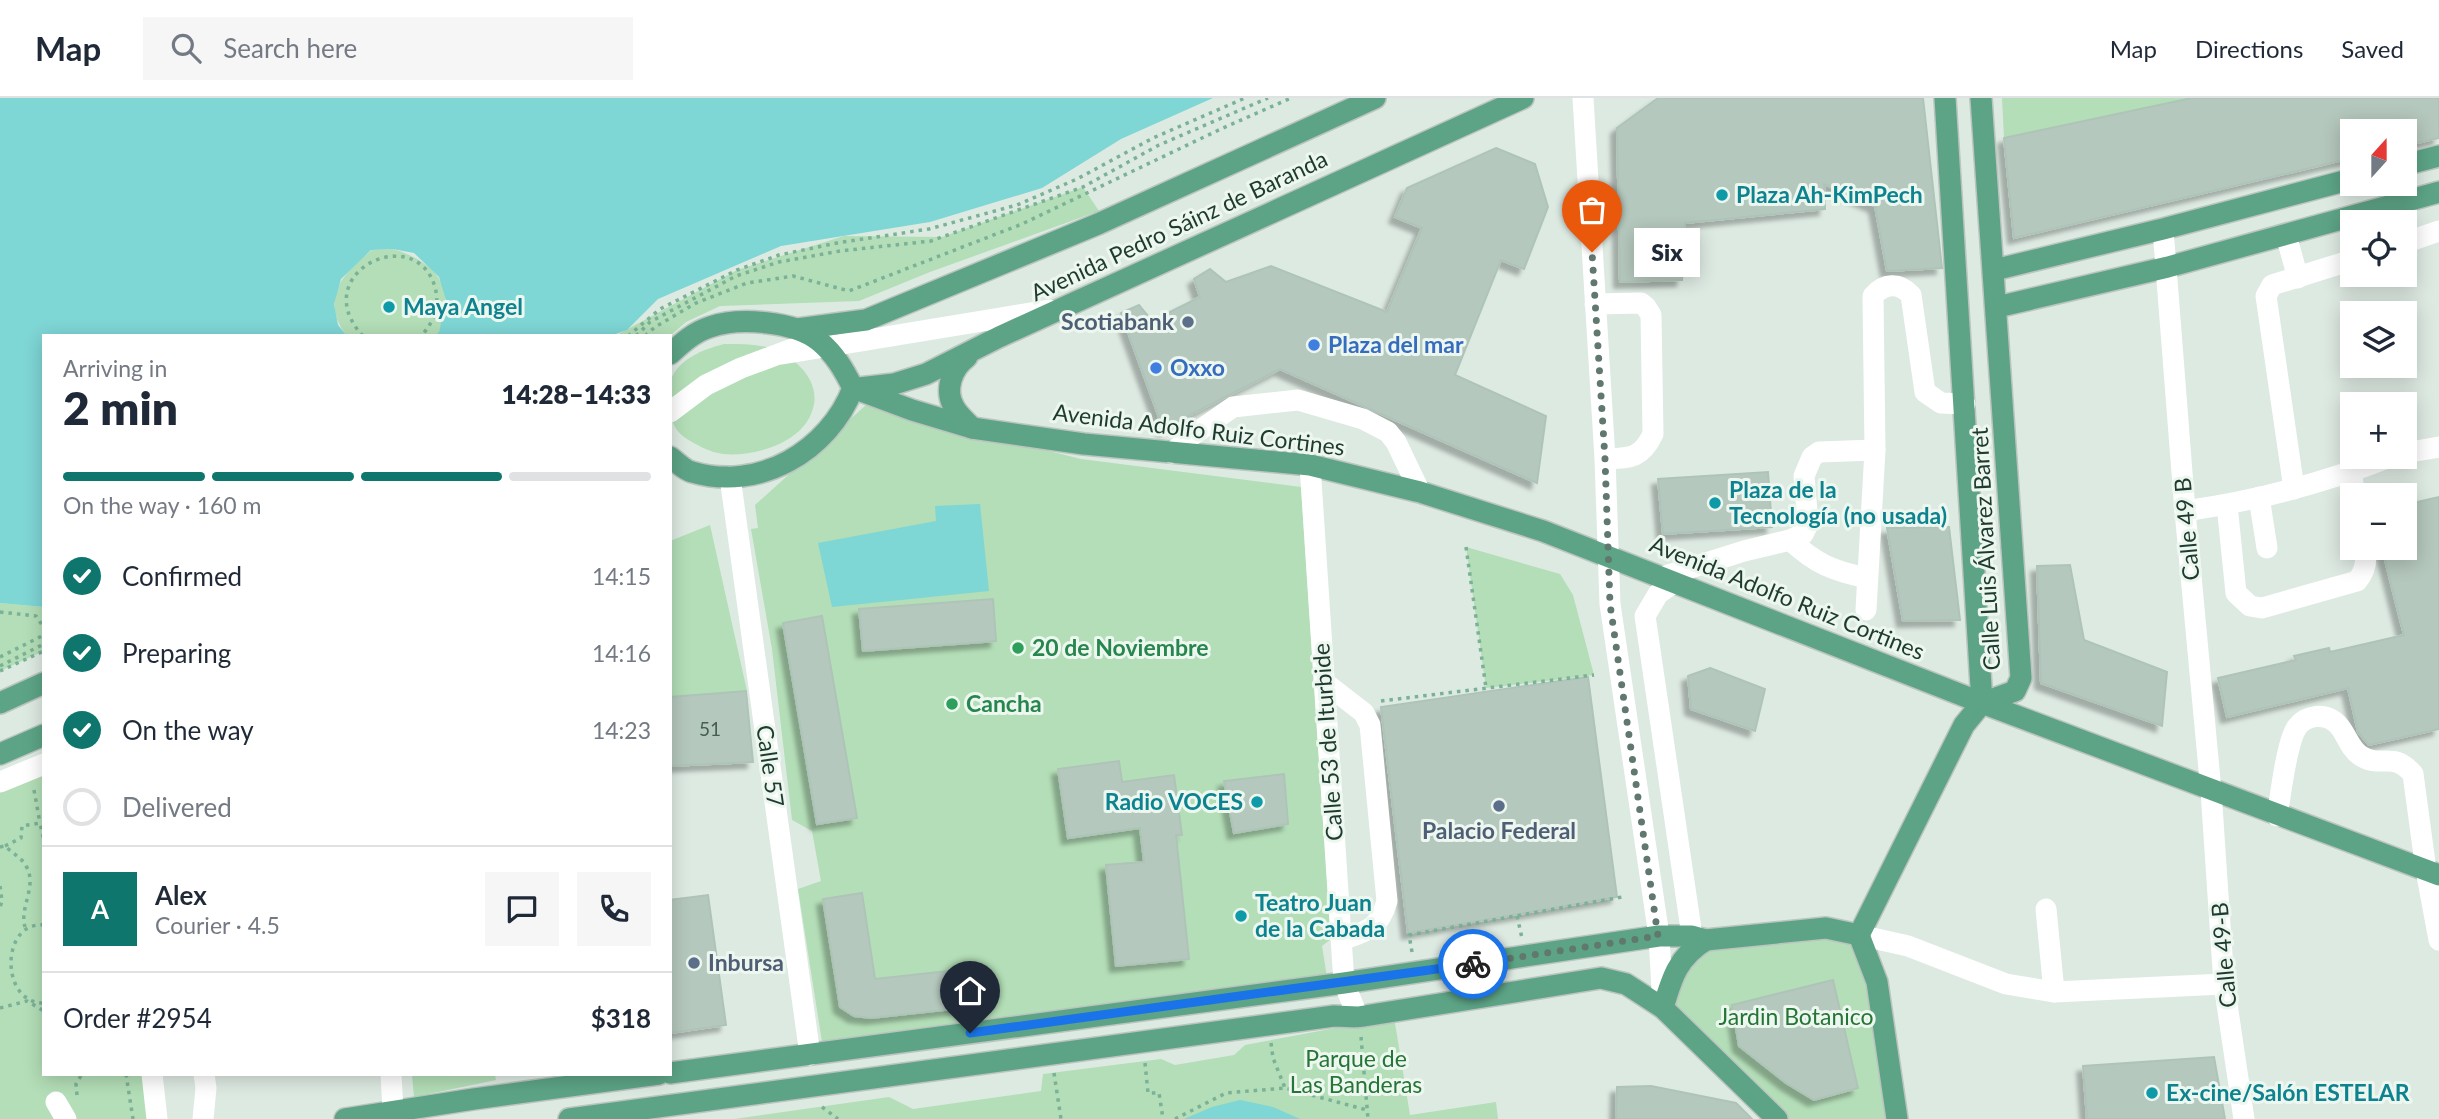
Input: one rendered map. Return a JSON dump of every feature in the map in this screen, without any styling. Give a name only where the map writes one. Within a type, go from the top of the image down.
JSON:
[{"type":"main road","name":"Avenida Pedro Sáinz de Baranda","points":[[797,329],[866,320],[1098,224],[1375,98]]},
{"type":"main road","name":"Avenida Pedro Sáinz de Baranda","points":[[853,388],[894,384],[926,374],[999,337],[1523,98]]},
{"type":"main road","points":[[1946,109],[1982,107]]},
{"type":"main road","name":"Calle Luis Álvarez Barret","points":[[1946,109],[1982,703],[2015,691],[2021,678],[1982,107]]},
{"type":"main road","points":[[2417,162],[2439,156]]},
{"type":"main road","points":[[1994,270],[2340,182]]},
{"type":"main road","points":[[1997,307],[2168,267],[2439,192]]},
{"type":"main road","points":[[672,352],[684,341],[710,327],[738,322],[797,329],[821,343],[844,368],[853,388],[845,410],[830,430],[805,453],[769,471],[730,477],[680,475]]},
{"type":"main road","points":[[972,428],[953,406],[949,384],[957,364],[976,350]]},
{"type":"main road","name":"Avenida Adolfo Ruiz Cortines","points":[[853,388],[972,428],[1084,444],[1310,465],[1420,492],[1543,531],[1610,556],[1982,703],[2432,872]]},
{"type":"main road","points":[[1967,433],[2005,429]]},
{"type":"main road","points":[[1971,496],[2010,493]]},
{"type":"main road","points":[[0,703],[42,683]]},
{"type":"main road","points":[[1897,1119],[1877,982],[1859,935],[1964,725],[1982,703]]},
{"type":"main road","points":[[0,754],[42,736]]},
{"type":"main road","points":[[672,1073],[1344,983],[1658,936],[1699,938],[1826,928],[1859,935]]},
{"type":"main road","points":[[1663,1008],[1671,978],[1699,938]]},
{"type":"main road","points":[[569,1119],[1334,1017],[1358,1017],[1601,978],[1626,984],[1663,1008],[1777,1119]]},
{"type":"main road","points":[[345,1119],[645,1076]]},
{"type":"street","points":[[1583,98],[1605,459],[1610,604],[1658,936],[1663,1008]]},
{"type":"street","name":"Calle 49 B","points":[[2163,229],[2211,791]]},
{"type":"street","points":[[2417,239],[2439,231]]},
{"type":"street","points":[[2286,235],[2298,278]]},
{"type":"street","points":[[2294,489],[2266,296],[2272,285],[2340,264]]},
{"type":"street","points":[[1866,610],[1875,450],[1873,296],[1879,289],[1897,286],[1911,295],[1924,392],[1941,403],[1965,404]]},
{"type":"street","points":[[1595,304],[1641,303],[1651,315],[1653,434],[1647,447],[1638,455],[1605,459]]},
{"type":"street","points":[[672,410],[706,385],[741,368],[821,343],[1063,308]]},
{"type":"street","points":[[821,343],[866,320]]},
{"type":"street","points":[[1172,453],[1233,407],[1298,400],[1363,419],[1388,432],[1396,442],[1420,492]]},
{"type":"street","points":[[2417,451],[2439,447]]},
{"type":"street","points":[[1699,938],[1645,615],[1668,579],[1744,551],[1790,540],[1803,534],[1808,524],[1804,477],[1812,457],[1819,452],[1875,450]]},
{"type":"street","name":"Calle 53 de Iturbide","points":[[1310,465],[1344,983],[1358,1017]]},
{"type":"street","points":[[2185,511],[2227,505],[2294,489],[2359,469]]},
{"type":"street","points":[[2351,472],[2353,483]]},
{"type":"street","name":"Calle 57","points":[[730,477],[810,1055]]},
{"type":"street","points":[[2259,497],[2267,548]]},
{"type":"street","points":[[2227,505],[2236,593],[2249,606],[2262,608],[2357,581],[2363,575],[2365,560]]},
{"type":"street","points":[[1790,540],[1810,558],[1828,568],[1867,578]]},
{"type":"street","points":[[1324,682],[1364,713],[1370,724],[1387,901],[1376,925],[1342,940]]},
{"type":"street","points":[[2277,816],[2291,742],[2297,726],[2309,717],[2322,716],[2336,722],[2352,749],[2368,760],[2395,760],[2404,764],[2413,774],[2432,872],[2439,940]]},
{"type":"street","points":[[0,782],[42,765]]},
{"type":"street","name":"Calle 49-B","points":[[2211,791],[2224,985],[2244,1119]]},
{"type":"street","points":[[2046,909],[2054,992]]},
{"type":"street","points":[[1859,935],[1908,946],[2006,984],[2054,992],[2224,985]]},
{"type":"street","points":[[152,1076],[157,1119]]},
{"type":"street","points":[[203,1119],[204,1076]]},
{"type":"street","points":[[391,1076],[393,1111]]},
{"type":"path","points":[[630,334],[660,309],[737,270],[779,255],[929,229],[1017,205],[1077,179],[1153,138],[1245,98]]},
{"type":"path","points":[[638,334],[650,322],[736,276],[779,262],[942,237],[1083,187],[1159,145],[1268,98]]},
{"type":"path","points":[[647,334],[696,303],[747,283],[793,276],[849,291],[1022,224],[1291,98]]},
{"type":"path","points":[[361,334],[348,313],[346,297],[350,283],[358,270],[370,261],[385,256],[399,256],[413,261],[425,270],[433,282],[437,296],[436,311],[431,324],[423,334]]},
{"type":"path","points":[[1466,547],[1486,688]]},
{"type":"path","points":[[0,612],[36,616],[42,625]]},
{"type":"path","points":[[0,657],[42,636]]},
{"type":"path","points":[[0,666],[42,645]]},
{"type":"path","points":[[0,671],[42,652]]},
{"type":"path","points":[[1372,702],[1594,675]]},
{"type":"path","points":[[33,785],[42,832]]},
{"type":"path","points":[[25,927],[22,918],[31,878],[25,864],[2,846],[21,838],[22,826],[40,823]]},
{"type":"path","points":[[0,886],[0,907]]},
{"type":"path","points":[[1414,961],[1409,935],[1622,897]]},
{"type":"path","points":[[1517,916],[1524,946]]},
{"type":"path","points":[[12,935],[25,927],[42,925]]},
{"type":"path","points":[[15,995],[42,1010]]},
{"type":"path","points":[[0,1008],[27,1001],[42,1003]]},
{"type":"path","points":[[1358,1017],[1368,1119]]},
{"type":"path","points":[[1267,1026],[1273,1058],[1285,1088]]},
{"type":"path","points":[[1051,1054],[1061,1119]]},
{"type":"path","points":[[1144,1061],[1148,1093],[1159,1093],[1163,1119]]},
{"type":"path","points":[[126,1076],[133,1119]]},
{"type":"path","points":[[1175,1119],[1226,1093],[1285,1088],[1367,1110]]},
{"type":"path","points":[[821,1107],[838,1119]]},
{"type":"green space","points":[[2002,98],[2192,98],[2004,138]]},
{"type":"green space","points":[[1083,187],[1099,211],[930,272],[859,301],[720,306],[686,322],[672,334],[619,334],[737,270],[844,236],[942,237]]},
{"type":"green space","points":[[393,249],[420,261],[435,273],[444,290],[446,304],[439,333],[346,334],[335,310],[338,288],[351,268],[372,250]]},
{"type":"green space","points":[[724,344],[751,345],[767,347],[788,356],[805,372],[814,392],[811,414],[805,424],[786,441],[748,453],[723,454],[708,450],[680,434],[672,418],[672,377],[682,364],[702,351]]},
{"type":"green space","name":"20 de Noviembre","points":[[866,405],[1081,459],[1301,487],[1331,939],[1322,946],[1327,977],[822,1042],[798,889],[821,881],[812,831],[792,820],[772,649],[751,529],[758,528],[755,505]]},
{"type":"green space","points":[[710,525],[747,691],[672,697],[672,540]]},
{"type":"green space","points":[[1466,547],[1560,574],[1573,595],[1594,675],[1486,688]]},
{"type":"green space","points":[[0,603],[42,607],[42,652],[0,671]]},
{"type":"green space","points":[[42,765],[42,1076],[152,1076],[157,1119],[0,1119],[0,782]]},
{"type":"green space","name":"Jardin Botanico","points":[[1859,935],[1897,1119],[1777,1119],[1663,1008],[1706,940]]},
{"type":"green space","name":"Parque de Las Banderas","points":[[1394,1017],[1410,1115],[1496,1102],[1498,1119],[734,1119],[889,1097],[913,1109],[1041,1091],[1043,1074],[1161,1059],[1175,1065],[1234,1055],[1245,1045]]},
{"type":"green space","points":[[412,1076],[495,1076],[496,1080],[414,1097]]},
{"type":"water","points":[[0,98],[1213,98],[1121,139],[1042,188],[930,222],[781,246],[658,299],[627,330],[616,334],[437,334],[446,300],[439,277],[414,253],[393,249],[371,250],[341,279],[334,304],[338,325],[345,334],[42,334],[42,607],[0,603]]},
{"type":"water","name":"20 de Noviembre","points":[[980,504],[989,591],[832,607],[818,543],[936,521],[935,506]]},
{"type":"water","points":[[1240,1100],[1273,1107],[1300,1119],[1184,1119],[1212,1107]]},
{"type":"building","name":"Plaza Ah-KimPech","points":[[1658,98],[1923,98],[1942,268],[1887,271],[1875,206],[1824,184],[1825,209],[1685,223],[1682,280],[1620,282],[1617,128]]},
{"type":"building","points":[[2192,98],[2439,98],[2439,138],[2417,143],[2417,119],[2340,119],[2340,161],[2014,238],[2004,138]]},
{"type":"building","name":"Plaza del mar","points":[[1496,148],[1535,164],[1548,207],[1524,269],[1501,260],[1455,375],[1546,416],[1537,483],[1280,369],[1164,431],[1121,313],[1139,305],[1152,321],[1200,297],[1194,279],[1210,269],[1226,282],[1271,266],[1387,312],[1422,228],[1395,217],[1407,188]]},
{"type":"building","name":"Plaza de la Tecnología (no usada)","points":[[1768,472],[1772,527],[1663,534],[1658,479]]},
{"type":"building","points":[[2439,497],[2439,729],[2369,745],[2358,732],[2348,688],[2227,717],[2218,678],[2296,660],[2294,656],[2329,648],[2330,652],[2404,635],[2385,560],[2417,560],[2417,502]]},
{"type":"building","points":[[1949,527],[1960,620],[1903,621],[1887,528]]},
{"type":"building","points":[[2070,565],[2084,640],[2167,672],[2162,726],[2041,683],[2037,566]]},
{"type":"building","points":[[993,599],[996,641],[863,651],[859,609]]},
{"type":"building","points":[[822,616],[857,818],[817,824],[783,623]]},
{"type":"building","points":[[1710,668],[1765,689],[1755,731],[1691,709],[1688,676]]},
{"type":"building","name":"Palacio Federal","points":[[1588,677],[1617,897],[1408,933],[1381,707]]},
{"type":"building","points":[[746,691],[753,762],[672,766],[672,697]]},
{"type":"building","points":[[1119,761],[1122,782],[1174,775],[1182,835],[1176,835],[1189,959],[1116,966],[1106,865],[1144,862],[1140,828],[1068,838],[1058,769]]},
{"type":"building","name":"Radio VOCES","points":[[1284,774],[1288,824],[1234,833],[1224,781]]},
{"type":"building","points":[[862,893],[875,979],[975,968],[979,1006],[871,1018],[854,1016],[840,1007],[823,899]]},
{"type":"building","name":"Inbursa","points":[[708,895],[726,1025],[672,1033],[672,900]]},
{"type":"building","points":[[1833,980],[1858,1088],[1814,1100],[1786,1083],[1739,1046],[1732,1005]]},
{"type":"building","name":"Ex-cine/Salón ESTELAR","points":[[2214,1057],[2225,1119],[2087,1119],[2083,1066]]},
{"type":"building","points":[[1651,1086],[1736,1103],[1752,1119],[1616,1119],[1617,1087]]},
{"type":"way so far","points":[[1473,964],[1658,936],[1610,604],[1610,556],[1592,252]]},
{"type":"place","name":"Plaza Ah-KimPech","points":[[1722,195]]},
{"type":"place","name":"Six","points":[[1592,252]]},
{"type":"place","name":"Maya Angel","points":[[389,307]]},
{"type":"place","name":"Scotiabank","points":[[1188,322]]},
{"type":"place","name":"Plaza del mar","points":[[1314,345]]},
{"type":"place","name":"Oxxo","points":[[1156,368]]},
{"type":"place","name":"Plaza de la Tecnología (no usada)","points":[[1715,503]]},
{"type":"place","name":"20 de Noviembre","points":[[1018,648]]},
{"type":"place","name":"Cancha","points":[[952,704]]},
{"type":"place","name":"Radio VOCES","points":[[1257,802]]},
{"type":"place","name":"Palacio Federal","points":[[1499,806]]},
{"type":"place","name":"Teatro Juan de la Cabada","points":[[1241,916]]},
{"type":"place","name":"Inbursa","points":[[694,963]]},
{"type":"place","name":"Ex-cine/Salón ESTELAR","points":[[2152,1093]]},
{"type":"route","points":[[970,1033],[1473,964]]}]
